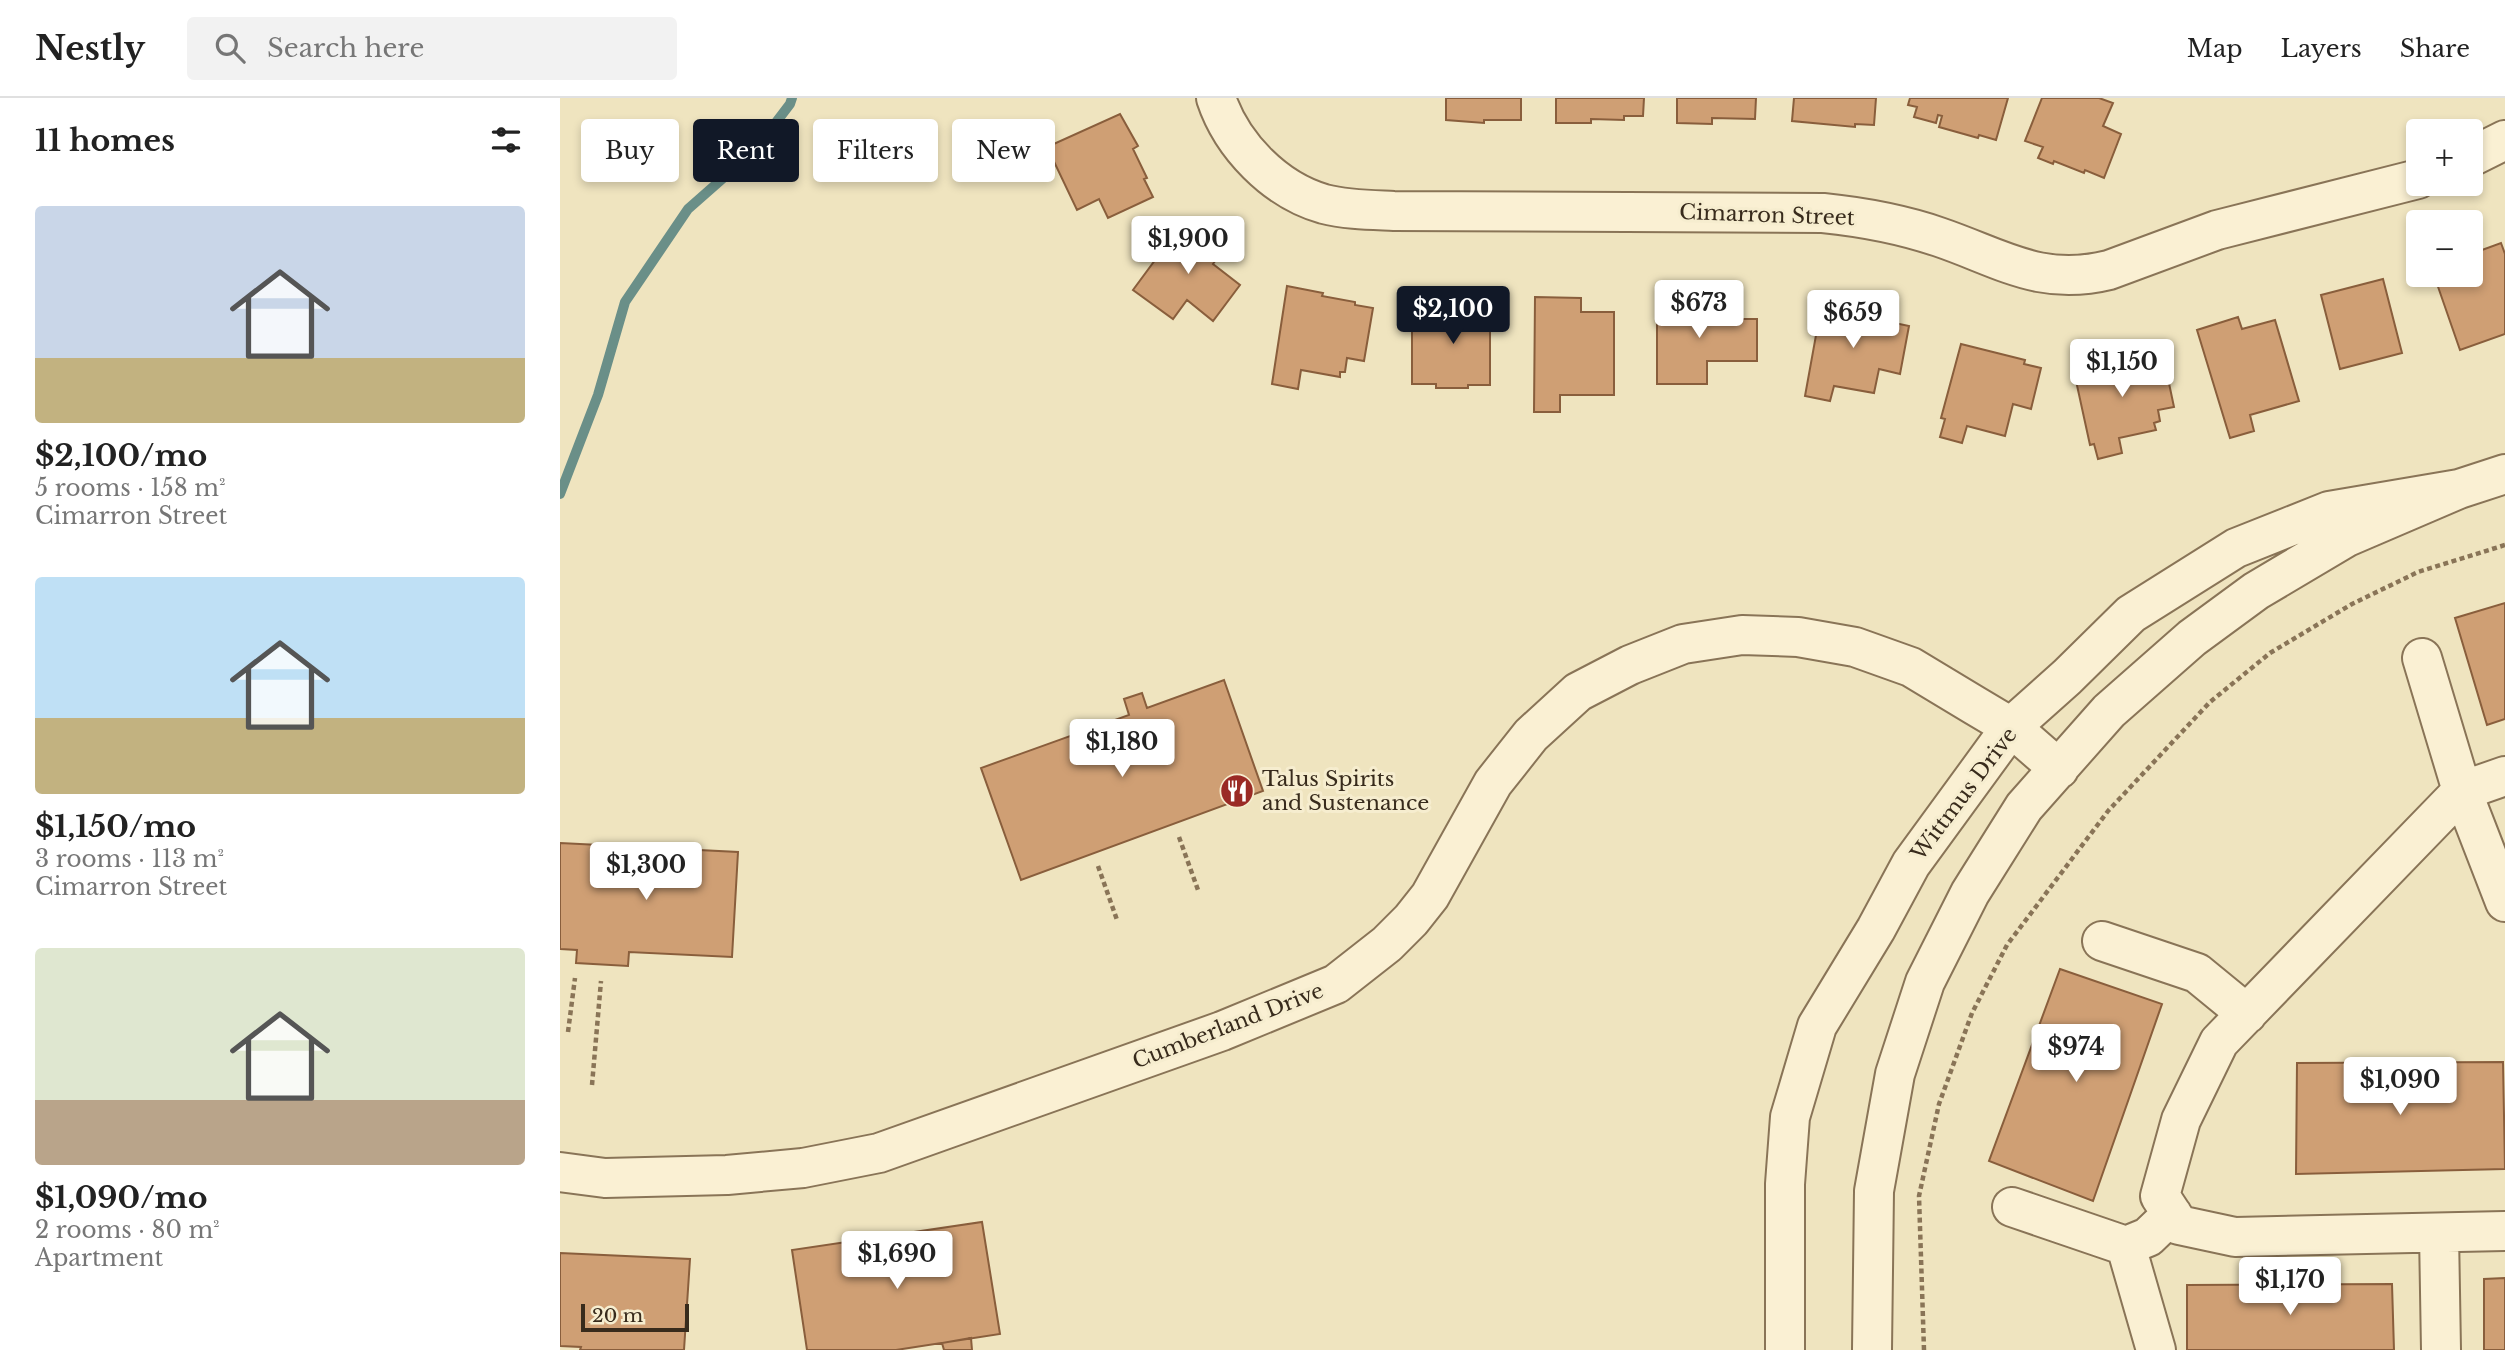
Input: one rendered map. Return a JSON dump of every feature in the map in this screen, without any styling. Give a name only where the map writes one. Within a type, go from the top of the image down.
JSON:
[{"type":"street","name":"Cimarron Street","points":[[1216,98],[1235,137],[1270,174],[1296,193],[1311,200],[1342,207],[1367,210],[1791,212],[1848,216],[1889,223],[1936,236],[2040,274],[2075,276],[2109,270],[2217,230],[2406,182]]},
{"type":"street","points":[[2483,151],[2505,140]]},
{"type":"street","name":"Wittmus Drive","points":[[1872,1350],[1874,1191],[1895,1074],[1925,982],[1970,893],[2024,807],[2109,711],[2192,638],[2256,591],[2347,537],[2459,489],[2505,474]]},
{"type":"street","name":"Wittmus Drive","points":[[1785,1350],[1785,1184],[1790,1116],[1817,1026],[1876,929],[1911,864],[2011,727],[2131,614],[2236,548],[2329,511],[2459,489]]},
{"type":"street","name":"Cumberland Drive","points":[[560,1172],[605,1178],[727,1175],[803,1168],[878,1153],[1222,1031],[1336,984],[1387,944],[1430,897],[1493,783],[1531,735],[1578,692],[1630,665],[1683,644],[1742,635],[1798,636],[1855,647],[1911,667],[2011,727],[2059,769]]},
{"type":"street","points":[[2422,658],[2462,791],[2505,902]]},
{"type":"street","points":[[2505,776],[2462,791],[2367,886],[2219,1042],[2181,1119],[2160,1196],[2179,1225],[2235,1237],[2505,1231]]},
{"type":"street","points":[[2102,941],[2197,973],[2247,1014]]},
{"type":"street","points":[[2012,1207],[2126,1247],[2148,1237],[2172,1214]]},
{"type":"street","points":[[2439,1233],[2441,1350]]},
{"type":"street","points":[[2126,1247],[2155,1350]]},
{"type":"path","points":[[1924,1350],[1919,1196],[1939,1104],[1972,1013],[2007,945],[2108,811],[2210,702],[2270,653],[2352,604],[2418,572],[2505,545]]},
{"type":"path","points":[[1179,837],[1198,890]]},
{"type":"path","points":[[1098,866],[1117,920]]},
{"type":"path","points":[[568,1032],[575,978]]},
{"type":"path","points":[[592,1085],[601,981]]},
{"type":"building","points":[[1446,98],[1521,98],[1521,120],[1484,120],[1484,123],[1446,120]]},
{"type":"building","points":[[1556,98],[1644,98],[1643,116],[1624,116],[1624,120],[1591,119],[1591,123],[1556,123]]},
{"type":"building","points":[[1677,98],[1756,98],[1755,119],[1712,118],[1712,124],[1677,123]]},
{"type":"building","points":[[1794,98],[1876,98],[1874,125],[1855,124],[1855,127],[1792,121]]},
{"type":"building","points":[[1910,98],[2008,98],[1996,140],[1939,127],[1942,116],[1938,115],[1936,123],[1914,117],[1917,107],[1908,105]]},
{"type":"building","points":[[2042,98],[2099,98],[2113,103],[2103,126],[2121,134],[2104,178],[2085,170],[2084,173],[2054,161],[2053,164],[2038,158],[2043,147],[2025,141]]},
{"type":"building","points":[[1120,114],[1138,146],[1133,149],[1153,197],[1108,218],[1099,199],[1077,210],[1055,164],[1055,143]]},
{"type":"building","points":[[1187,222],[1223,250],[1213,264],[1240,285],[1213,321],[1187,300],[1173,319],[1133,290],[1178,229]]},
{"type":"building","points":[[2501,243],[2505,254],[2505,334],[2460,350],[2438,287],[2483,287],[2483,250]]},
{"type":"building","points":[[2383,279],[2402,353],[2340,369],[2321,295]]},
{"type":"building","points":[[1287,286],[1323,293],[1322,296],[1373,308],[1364,361],[1347,358],[1345,372],[1340,372],[1340,377],[1301,370],[1298,389],[1272,384]]},
{"type":"building","points":[[1535,297],[1581,298],[1581,312],[1614,312],[1614,395],[1560,395],[1560,412],[1534,412]]},
{"type":"building","points":[[1657,297],[1706,297],[1706,315],[1740,315],[1740,319],[1757,319],[1757,361],[1707,361],[1707,384],[1657,384]]},
{"type":"building","points":[[1451,299],[1490,299],[1490,385],[1436,388],[1436,384],[1412,384],[1412,313],[1439,313],[1439,320],[1451,320]]},
{"type":"building","points":[[1822,302],[1860,307],[1859,312],[1909,326],[1900,374],[1879,369],[1874,393],[1834,386],[1830,401],[1805,396]]},
{"type":"building","points":[[2238,317],[2242,329],[2275,320],[2299,401],[2250,415],[2254,431],[2230,438],[2197,330]]},
{"type":"building","points":[[1961,344],[2025,360],[2024,364],[2041,368],[2031,409],[2013,404],[2005,436],[1967,426],[1962,443],[1940,437],[1945,419],[1941,418]]},
{"type":"building","points":[[2144,355],[2144,358],[2163,355],[2174,407],[2158,410],[2160,421],[2154,423],[2156,430],[2119,438],[2122,453],[2098,459],[2094,444],[2090,445],[2073,367],[2111,358],[2112,362]]},
{"type":"building","points":[[2505,603],[2505,719],[2487,725],[2455,618]]},
{"type":"building","points":[[1224,680],[1263,791],[1021,880],[981,768],[1129,715],[1124,699],[1142,693],[1147,708]]},
{"type":"building","points":[[560,843],[738,852],[732,957],[629,952],[628,966],[576,963],[577,950],[560,949]]},
{"type":"building","points":[[2060,969],[2162,1004],[2093,1201],[1989,1161]]},
{"type":"building","points":[[2503,1062],[2505,1169],[2296,1174],[2297,1063]]},
{"type":"building","points":[[982,1222],[1000,1334],[896,1350],[807,1350],[792,1250]]},
{"type":"building","points":[[560,1253],[690,1259],[684,1350],[580,1350],[581,1347],[560,1346]]},
{"type":"building","points":[[2505,1278],[2505,1350],[2484,1350],[2484,1279]]},
{"type":"building","points":[[2392,1284],[2394,1350],[2187,1350],[2187,1285]]},
{"type":"building","points":[[971,1338],[972,1350],[944,1350],[942,1343]]},
{"type":"waterway","points":[[560,494],[598,395],[625,302],[688,209],[755,150],[792,98]]},
{"type":"place","name":"Talus Spirits and Sustenance","points":[[1237,791]]}]
